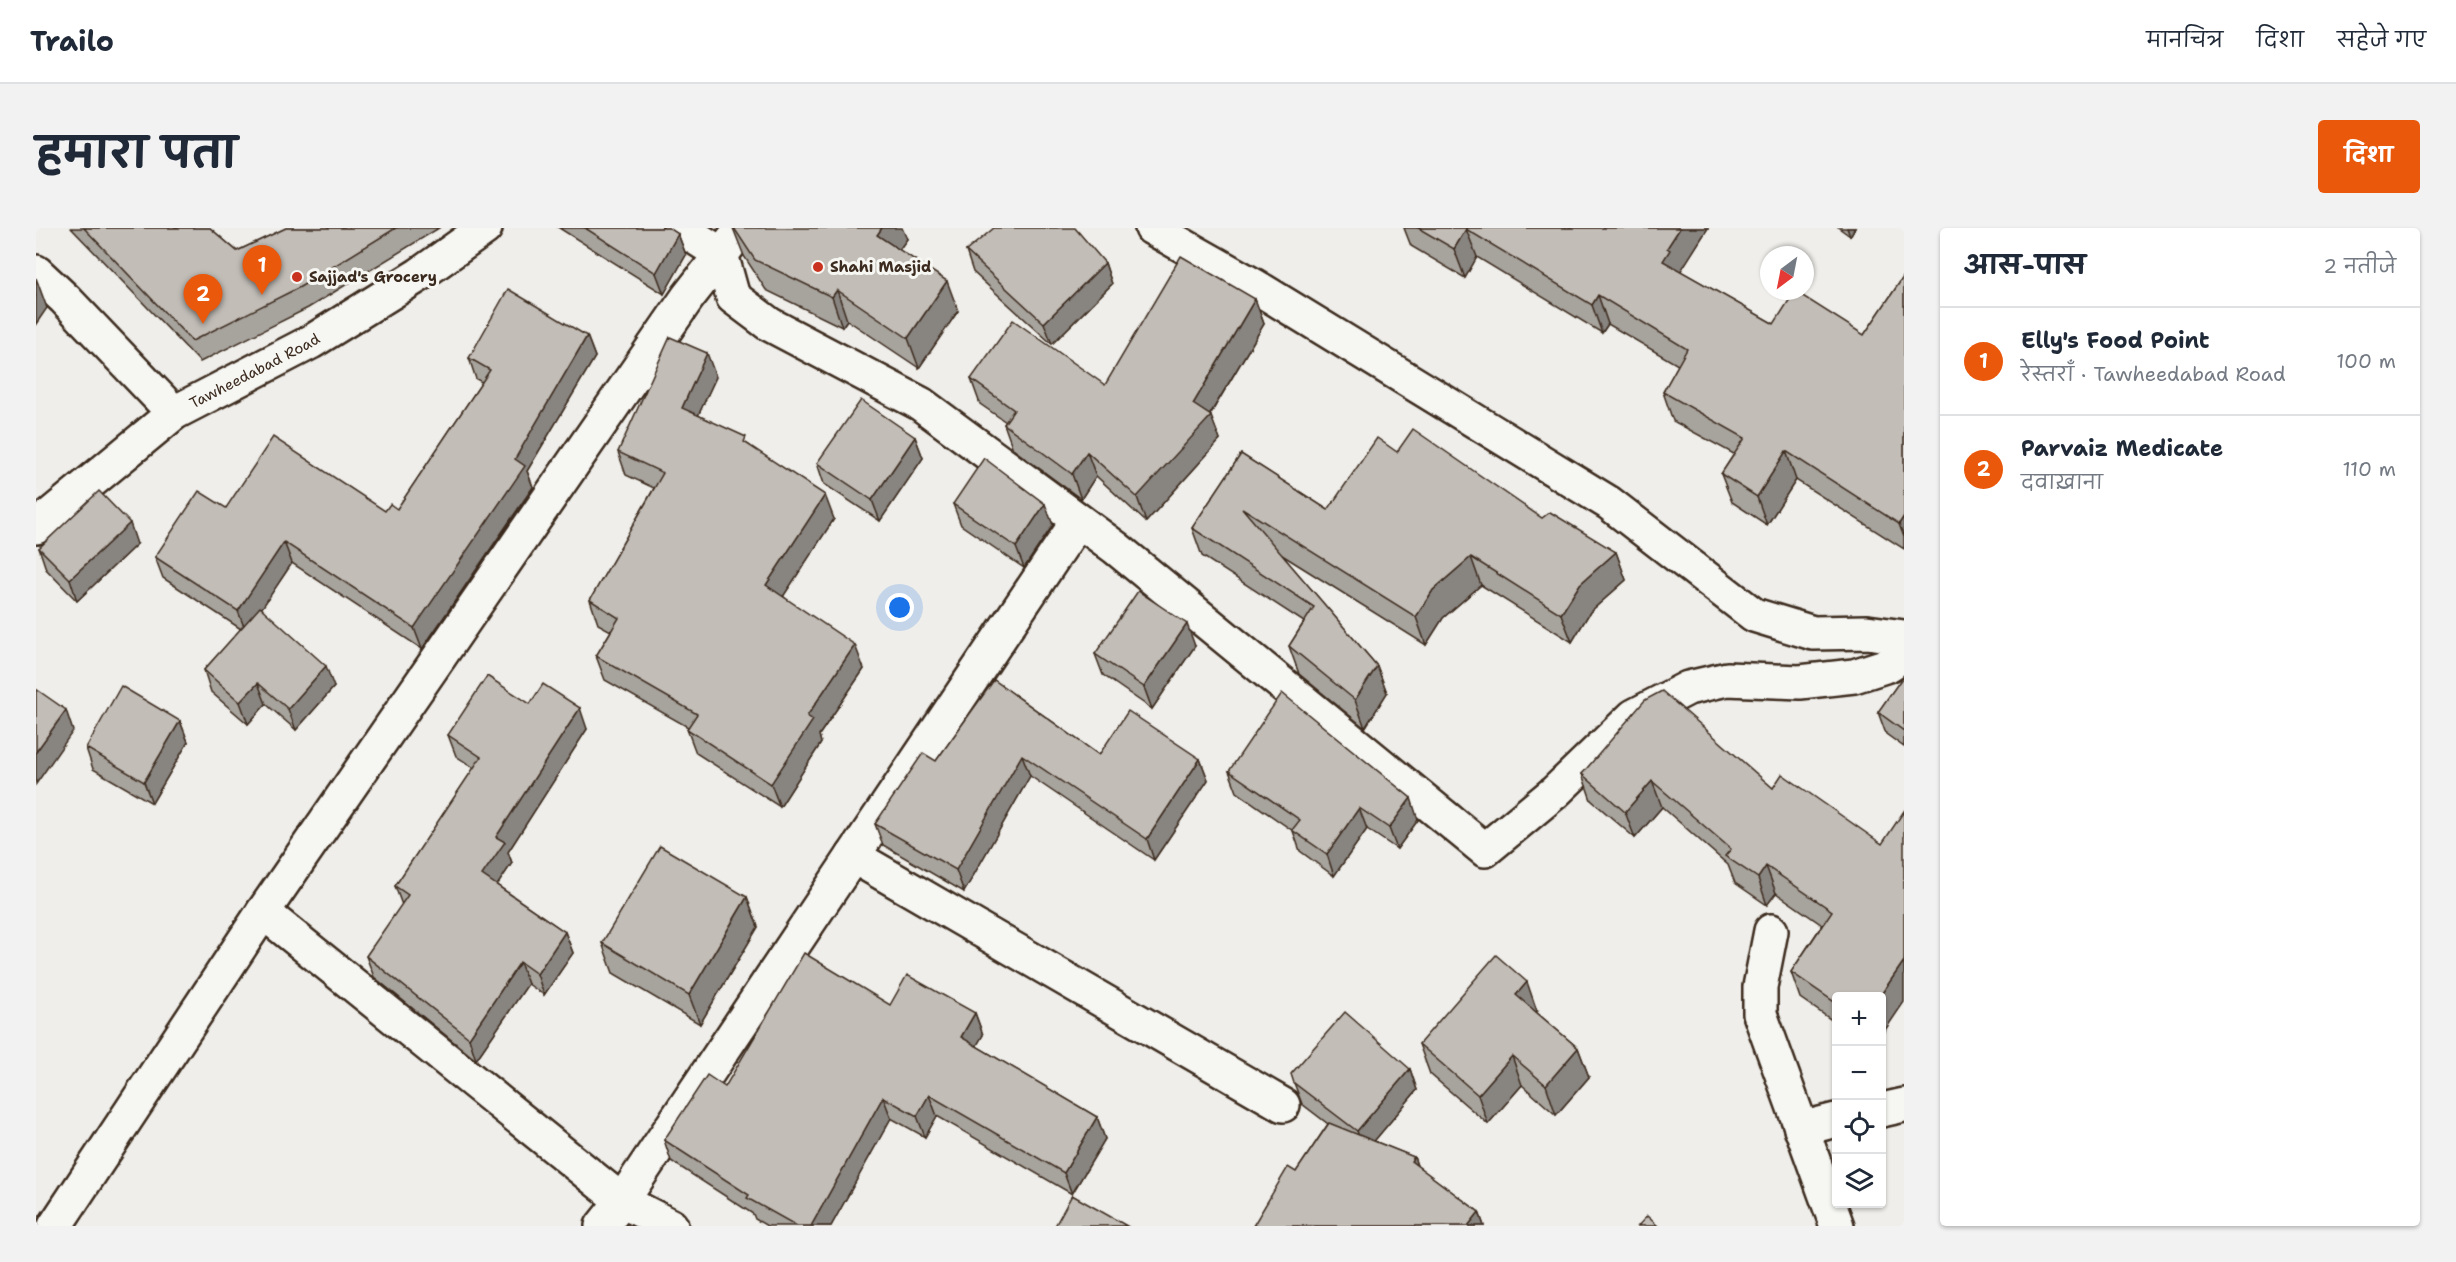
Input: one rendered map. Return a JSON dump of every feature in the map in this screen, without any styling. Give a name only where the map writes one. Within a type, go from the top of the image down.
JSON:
[{"type":"street","name":"Tawheedabad Road","points":[[36,527],[174,413],[311,342],[419,275],[485,228]]},
{"type":"street","points":[[680,228],[721,254],[733,297],[769,324],[921,404],[1116,548],[1485,850],[1555,792],[1634,716],[1688,688],[1727,680],[1800,682],[1854,676],[1888,665],[1904,655]]},
{"type":"street","points":[[55,1226],[264,912],[688,297],[742,228]]},
{"type":"street","points":[[1152,228],[1253,285],[1609,503],[1754,615],[1813,633],[1867,632],[1904,637]]},
{"type":"street","points":[[36,272],[65,299],[174,413]]},
{"type":"street","points":[[602,1226],[622,1200],[1078,521]]},
{"type":"street","points":[[853,856],[1284,1105]]},
{"type":"street","points":[[264,912],[622,1200],[671,1226]]},
{"type":"street","points":[[1771,931],[1761,978],[1760,1014],[1838,1226]]},
{"type":"street","points":[[1886,1109],[1904,1105]]},
{"type":"street","points":[[1801,1129],[1832,1121]]},
{"type":"building","points":[[84,228],[210,228],[237,251],[286,228],[396,228],[300,287],[192,341]]},
{"type":"building","points":[[585,228],[669,228],[678,234],[656,273]]},
{"type":"building","name":"Shahi Masjid","points":[[734,228],[882,228],[877,235],[947,281],[908,338],[837,290],[832,297],[755,260]]},
{"type":"building","points":[[994,228],[1075,228],[1105,263],[1044,323],[966,251]]},
{"type":"building","points":[[1418,228],[1680,228],[1667,248],[1670,250],[1663,261],[1774,324],[1789,300],[1809,300],[1864,335],[1904,276],[1904,516],[1899,524],[1786,451],[1757,497],[1721,474],[1745,438],[1663,392],[1687,349],[1598,295],[1592,305],[1466,229],[1454,249]]},
{"type":"building","points":[[1181,256],[1255,299],[1193,404],[1211,416],[1137,497],[1087,452],[1072,474],[1004,424],[1014,410],[971,379],[1013,320],[1105,385]]},
{"type":"building","points":[[508,289],[587,336],[515,459],[525,466],[414,628],[284,542],[238,611],[155,557],[199,491],[226,508],[273,437],[385,511],[390,504],[397,509],[490,370],[469,358]]},
{"type":"building","points":[[670,337],[707,353],[682,408],[746,437],[744,442],[825,495],[766,585],[855,645],[807,716],[813,720],[771,784],[687,729],[697,714],[596,656],[619,618],[590,600],[663,473],[618,452]]},
{"type":"building","points":[[861,400],[915,437],[872,500],[817,463]]},
{"type":"building","points":[[1413,429],[1542,518],[1550,512],[1616,552],[1580,584],[1561,614],[1471,557],[1433,590],[1416,617],[1242,508],[1377,666],[1355,700],[1289,646],[1314,607],[1192,528],[1241,454],[1328,510],[1377,438],[1397,452]]},
{"type":"building","points":[[984,458],[1045,504],[1016,547],[953,504]]},
{"type":"building","points":[[99,491],[130,523],[70,579],[39,548]]},
{"type":"building","points":[[1138,591],[1187,624],[1144,687],[1095,654]]},
{"type":"building","points":[[260,607],[326,666],[288,709],[258,683],[240,702],[204,670]]},
{"type":"building","points":[[1904,675],[1904,731],[1878,712]]},
{"type":"building","points":[[487,676],[530,704],[543,684],[580,708],[496,837],[505,842],[482,875],[565,932],[537,974],[520,962],[469,1038],[366,956],[408,895],[395,886],[481,757],[448,735]]},
{"type":"building","points":[[994,680],[1099,755],[1128,711],[1200,759],[1147,839],[1022,755],[956,870],[875,824],[923,753],[936,761]]},
{"type":"building","points":[[121,686],[180,721],[144,782],[86,748]]},
{"type":"building","points":[[36,689],[66,710],[36,752]]},
{"type":"building","points":[[1662,691],[1773,788],[1782,774],[1882,844],[1904,811],[1904,961],[1883,992],[1832,992],[1832,1000],[1791,972],[1832,911],[1766,866],[1758,878],[1725,856],[1731,849],[1652,781],[1625,812],[1582,774],[1645,700]]},
{"type":"building","points":[[1282,693],[1411,798],[1389,828],[1359,808],[1327,854],[1292,830],[1300,820],[1229,771]]},
{"type":"building","points":[[660,846],[747,897],[689,995],[602,943]]},
{"type":"building","points":[[804,953],[890,1005],[907,975],[975,1013],[961,1037],[1097,1117],[1064,1173],[929,1095],[917,1116],[883,1097],[811,1226],[797,1226],[747,1198],[749,1195],[664,1140],[707,1075],[725,1087]]},
{"type":"building","points":[[1496,955],[1527,982],[1516,995],[1578,1048],[1546,1085],[1512,1056],[1478,1095],[1419,1044]]},
{"type":"building","points":[[1345,1012],[1410,1069],[1357,1131],[1294,1083],[1291,1074]]},
{"type":"building","points":[[1329,1123],[1414,1157],[1411,1161],[1479,1212],[1468,1226],[1253,1226],[1288,1167],[1296,1172]]},
{"type":"building","points":[[1072,1195],[1127,1226],[1055,1226]]},
{"type":"building","points":[[1647,1216],[1658,1226],[1638,1226]]},
{"type":"place","name":"Shahi Masjid","points":[[818,267]]},
{"type":"place","name":"Sajjad's Grocery","points":[[297,277]]},
{"type":"place","name":"Elly's Food Point","points":[[262,295]]},
{"type":"place","name":"Parvaiz Medicate","points":[[203,324]]}]
